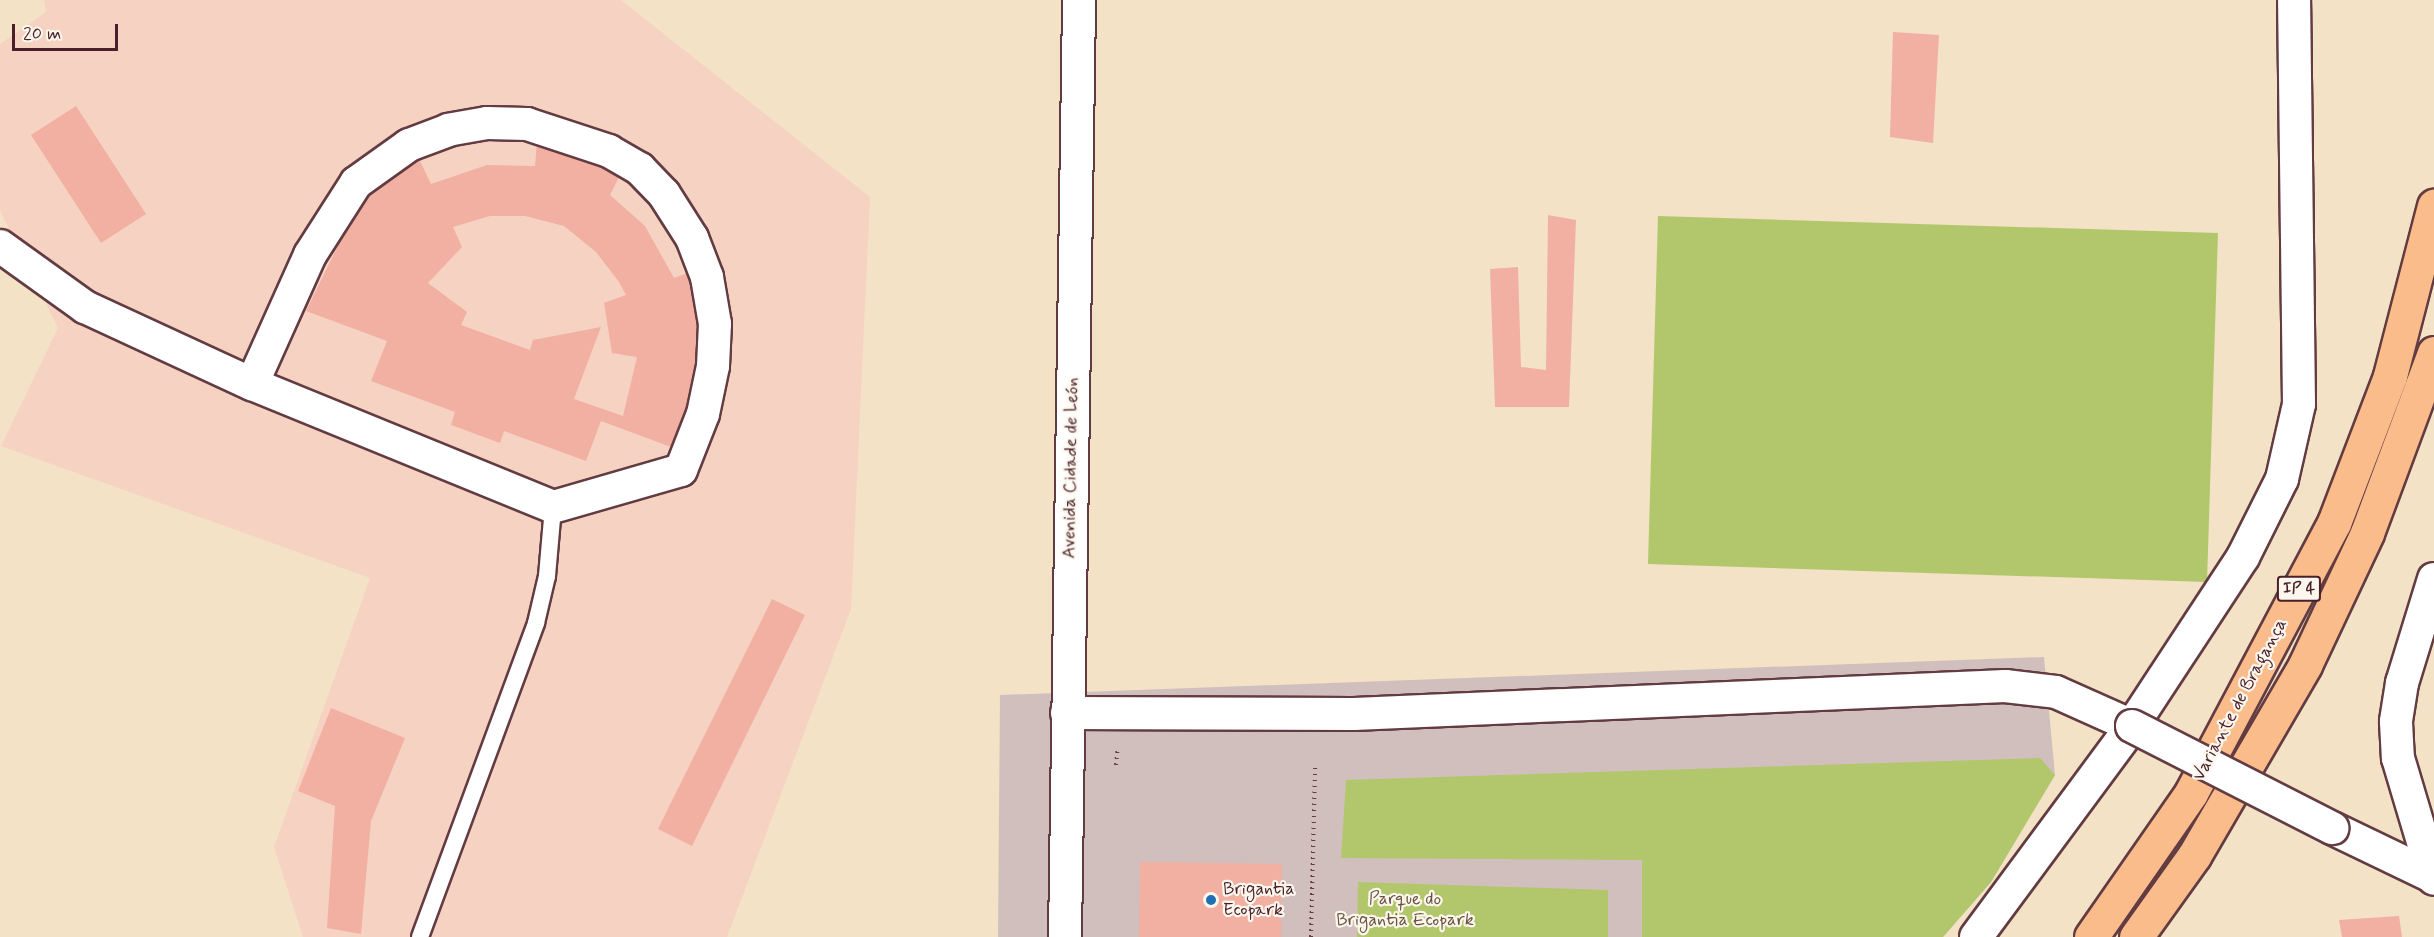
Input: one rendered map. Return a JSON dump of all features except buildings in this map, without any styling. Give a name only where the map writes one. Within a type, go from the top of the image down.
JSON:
[{"type":"highway","name":"Variante de Bragança","points":[[2091,937],[2191,793],[2334,523],[2390,376],[2434,206]]},
{"type":"highway","name":"Variante de Bragança","points":[[2136,937],[2194,856],[2305,665],[2367,533],[2434,353]]},
{"type":"street","name":"Avenida Cidade de León","points":[[1065,937],[1079,0]]},
{"type":"street","points":[[1976,937],[2132,726],[2260,527],[2295,440],[2301,270],[2294,0]]},
{"type":"street","points":[[0,246],[68,298],[252,384],[552,507],[681,470],[704,414],[715,324],[692,238],[664,195],[640,169],[568,134],[487,123],[419,141],[378,164],[356,183],[310,255],[252,384]]},
{"type":"street","points":[[2434,579],[2402,683],[2396,722],[2398,758],[2434,878]]},
{"type":"street","points":[[1067,713],[1354,714],[2005,686],[2056,692],[2132,726],[2434,878]]},
{"type":"lane","points":[[420,937],[541,607],[552,507]]},
{"type":"path","points":[[1311,937],[1315,768]]},
{"type":"shaded area","points":[[44,0],[621,0],[870,197],[851,609],[727,937],[303,937],[274,847],[370,578],[1,446],[58,328],[0,211],[0,44],[46,12]]},
{"type":"shaded area","points":[[2044,657],[2055,775],[1991,882],[1943,937],[998,937],[1000,695]]},
{"type":"green space","points":[[1658,216],[2218,233],[2207,582],[1648,564]]},
{"type":"green space","points":[[2040,758],[2055,775],[1991,882],[1943,937],[1642,937],[1642,860],[1341,858],[1346,780]]},
{"type":"green space","name":"Parque do Brigantia Ecopark","points":[[1358,882],[1608,890],[1608,937],[1357,937]]},
{"type":"place","name":"Brigantia Ecopark","points":[[1211,900]]}]
